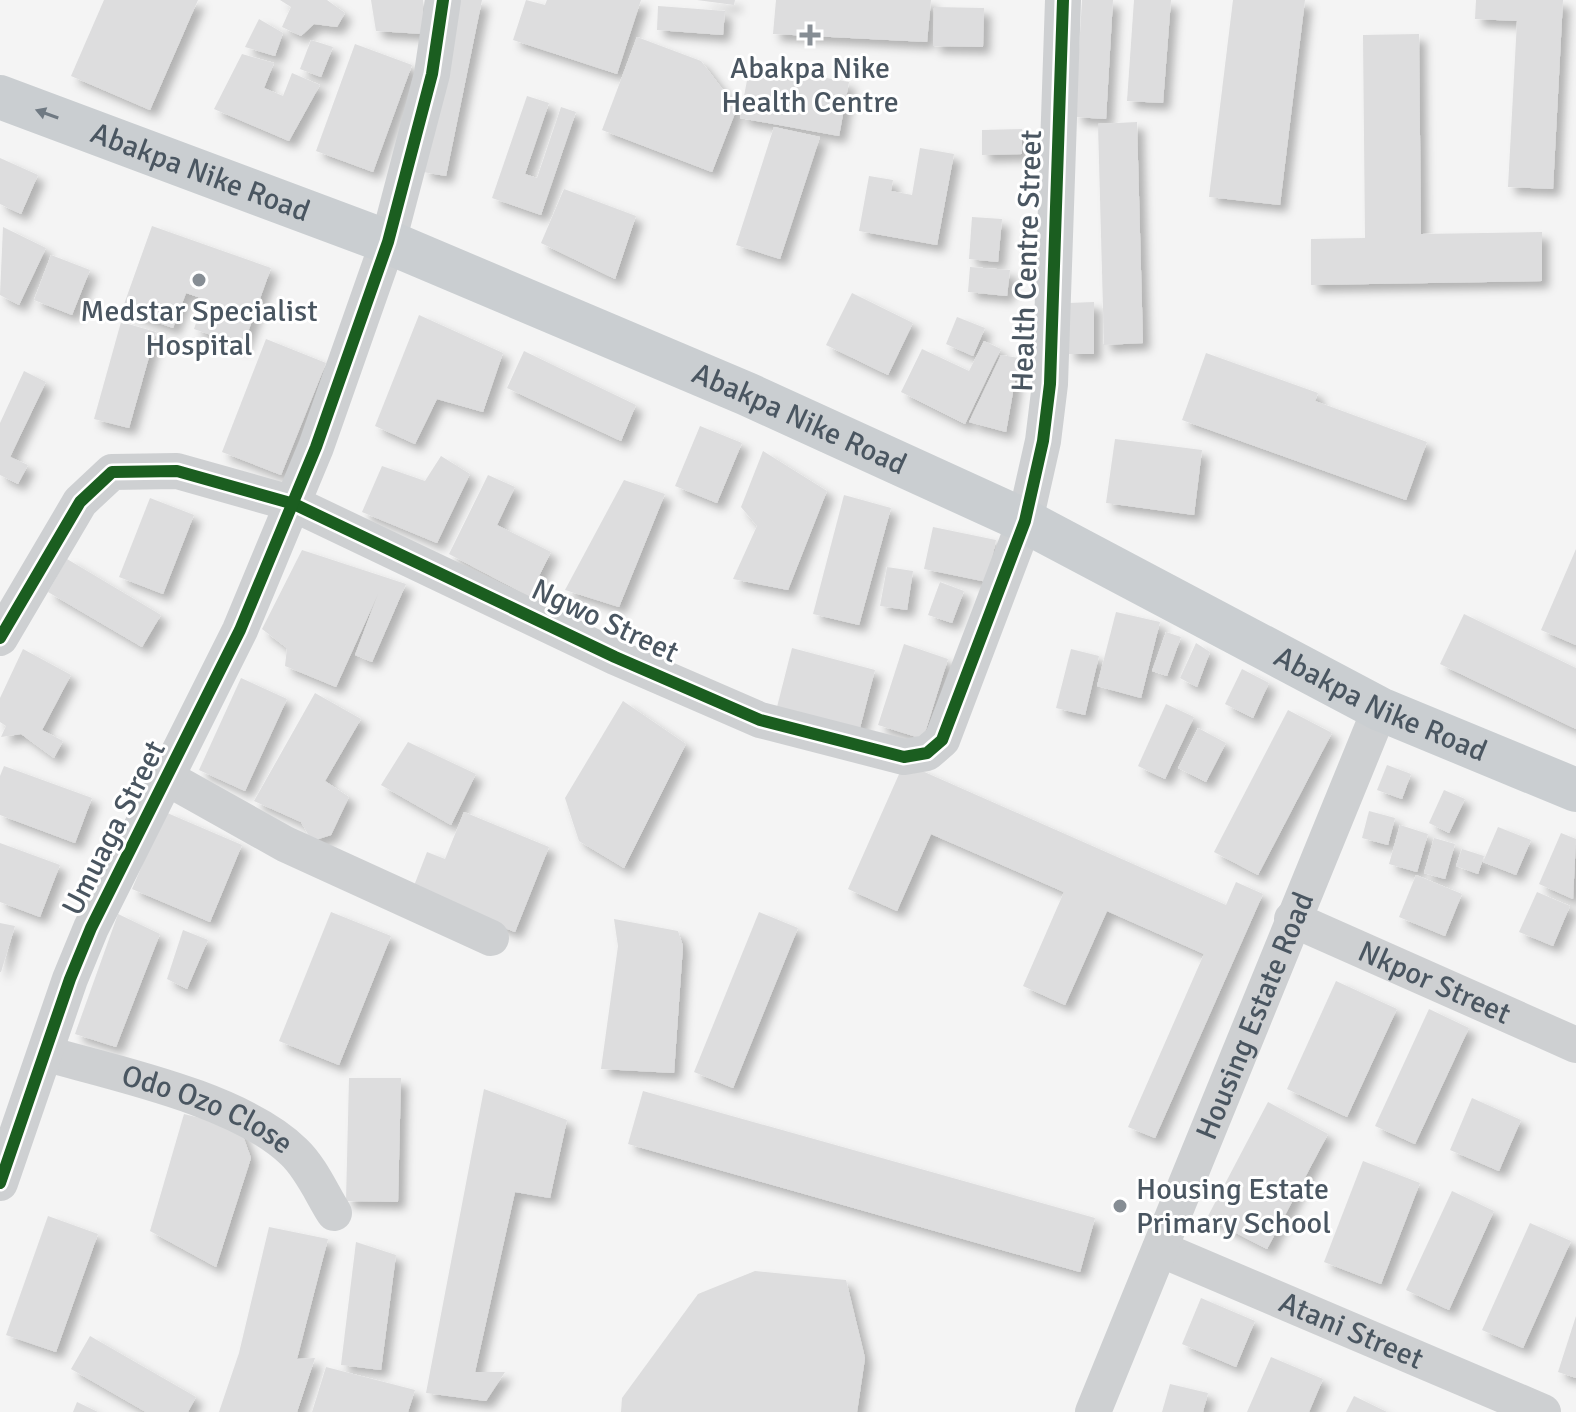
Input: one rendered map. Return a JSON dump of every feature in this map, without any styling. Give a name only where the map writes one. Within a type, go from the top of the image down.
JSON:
[{"type":"main road","name":"Abakpa Nike Road","points":[[0,97],[383,254],[733,387],[1374,720],[1576,819]]},
{"type":"main road","name":"Abakpa Nike Road","points":[[0,128],[383,254]]},
{"type":"main road","name":"Abakpa Nike Road","points":[[1374,720],[1576,790]]},
{"type":"street","name":"Umuaga Street","points":[[0,1183],[8,1133],[47,1054],[70,979],[91,928],[169,779],[261,586],[294,504],[383,254],[432,74],[443,0]]},
{"type":"street","name":"Health Centre Street","points":[[904,757],[927,753],[942,740],[1020,534],[1043,441],[1050,384],[1063,0]]},
{"type":"street","points":[[0,638],[80,502],[112,472],[177,471],[294,504]]},
{"type":"street","name":"Ngwo Street","points":[[294,504],[615,657],[760,720],[904,757]]},
{"type":"street","name":"Housing Estate Road","points":[[1093,1412],[1374,720]]},
{"type":"street","points":[[169,779],[285,844],[491,938]]},
{"type":"street","name":"Nkpor Street","points":[[1292,919],[1576,1045]]},
{"type":"street","name":"Odo Ozo Close","points":[[47,1054],[187,1096],[238,1115],[271,1132],[297,1154],[334,1213]]},
{"type":"street","name":"Atani Street","points":[[1160,1249],[1543,1412]]},
{"type":"building","points":[[104,0],[198,0],[150,110],[71,76]]},
{"type":"building","points":[[280,0],[327,0],[345,13],[337,27],[314,24],[301,36],[282,27],[291,7]]},
{"type":"building","points":[[371,0],[423,0],[423,34],[376,31]]},
{"type":"building","points":[[456,0],[482,0],[446,176],[423,172]]},
{"type":"building","points":[[526,0],[545,5],[547,0],[641,0],[617,74],[513,40]]},
{"type":"building","points":[[697,0],[735,0],[734,5]]},
{"type":"building","points":[[776,0],[931,0],[927,42],[773,34]]},
{"type":"building","points":[[1082,0],[1113,0],[1106,119],[1075,117]]},
{"type":"building","points":[[1134,0],[1171,0],[1163,103],[1127,101]]},
{"type":"building","points":[[1233,0],[1305,0],[1280,205],[1209,197]]},
{"type":"building","points":[[1476,0],[1563,0],[1553,189],[1508,187],[1517,21],[1475,19]]},
{"type":"building","points":[[658,6],[725,11],[723,35],[657,30]]},
{"type":"building","points":[[934,7],[984,8],[983,47],[933,46]]},
{"type":"building","points":[[259,19],[283,33],[275,56],[245,47]]},
{"type":"building","points":[[1419,34],[1421,234],[1542,232],[1542,281],[1311,285],[1311,239],[1365,238],[1363,35]]},
{"type":"building","points":[[637,37],[701,61],[737,108],[712,172],[602,130]]},
{"type":"building","points":[[311,40],[333,47],[321,77],[300,69]]},
{"type":"building","points":[[355,44],[412,65],[373,172],[316,151]]},
{"type":"building","points":[[242,54],[274,63],[264,88],[283,96],[292,73],[320,85],[289,141],[214,109]]},
{"type":"building","points":[[750,64],[849,82],[839,136],[740,118]]},
{"type":"building","points":[[527,96],[549,103],[525,174],[537,178],[561,107],[576,112],[541,215],[492,198]]},
{"type":"building","points":[[1137,122],[1143,343],[1104,345],[1098,124]]},
{"type":"building","points":[[774,127],[820,137],[780,259],[736,245]]},
{"type":"building","points":[[1022,129],[1022,154],[982,155],[982,130]]},
{"type":"building","points":[[920,148],[954,154],[937,245],[859,231],[869,176],[893,180],[891,191],[912,195]]},
{"type":"building","points":[[0,158],[38,175],[21,214],[0,204]]},
{"type":"building","points":[[564,189],[636,216],[615,279],[541,243]]},
{"type":"building","points":[[972,217],[1002,219],[998,262],[969,259]]},
{"type":"building","name":"Medstar Specialist Hospital","points":[[152,226],[271,268],[243,346],[194,329],[204,299],[186,293],[173,328],[122,310]]},
{"type":"building","points":[[3,227],[46,248],[19,305],[0,295]]},
{"type":"building","points":[[51,255],[90,270],[72,315],[34,300]]},
{"type":"building","points":[[970,267],[1010,270],[1007,296],[968,292]]},
{"type":"building","points":[[852,293],[913,323],[888,375],[826,345]]},
{"type":"building","points":[[1094,302],[1094,354],[1068,354],[1068,303]]},
{"type":"building","points":[[419,315],[503,353],[483,412],[437,399],[415,444],[375,426]]},
{"type":"building","points":[[957,317],[985,328],[973,356],[946,344]]},
{"type":"building","points":[[121,322],[156,332],[129,428],[94,419]]},
{"type":"building","points":[[266,339],[326,363],[281,475],[222,452]]},
{"type":"building","points":[[984,341],[1001,349],[965,424],[901,392],[922,349],[969,371]]},
{"type":"building","points":[[524,351],[636,405],[621,441],[507,388]]},
{"type":"building","points":[[1206,353],[1318,393],[1315,401],[1427,442],[1406,500],[1182,420]]},
{"type":"building","points":[[1001,355],[1019,358],[1006,432],[969,422]]},
{"type":"building","points":[[24,371],[46,382],[10,457],[28,465],[18,484],[0,475],[0,423]]},
{"type":"building","points":[[700,426],[742,443],[717,503],[675,486]]},
{"type":"building","points":[[1115,439],[1202,450],[1194,515],[1106,503]]},
{"type":"building","points":[[763,451],[827,491],[788,590],[733,579],[757,526],[741,507]]},
{"type":"building","points":[[441,456],[470,474],[437,543],[362,512],[382,466],[425,481]]},
{"type":"building","points":[[488,475],[515,487],[497,525],[551,552],[529,596],[449,554]]},
{"type":"building","points":[[624,480],[665,494],[619,607],[565,590]]},
{"type":"building","points":[[844,495],[891,508],[859,625],[813,614]]},
{"type":"building","points":[[150,498],[194,515],[163,594],[119,577]]},
{"type":"building","points":[[933,527],[996,540],[987,582],[924,569]]},
{"type":"building","points":[[1576,549],[1576,645],[1541,630]]},
{"type":"building","points":[[302,550],[406,584],[372,662],[355,655],[378,594],[336,687],[285,666],[287,648],[262,629]]},
{"type":"building","points":[[67,559],[161,615],[142,647],[48,592]]},
{"type":"building","points":[[887,567],[913,571],[907,610],[880,606]]},
{"type":"building","points":[[940,582],[964,591],[952,623],[928,615]]},
{"type":"building","points":[[1116,612],[1160,622],[1141,698],[1097,686]]},
{"type":"building","points":[[1464,614],[1576,668],[1576,729],[1440,664]]},
{"type":"building","points":[[1166,632],[1181,637],[1167,676],[1152,671]]},
{"type":"building","points":[[1196,643],[1210,652],[1197,687],[1180,678]]},
{"type":"building","points":[[904,644],[948,659],[923,739],[878,725]]},
{"type":"building","points":[[792,648],[875,670],[860,728],[777,707]]},
{"type":"building","points":[[23,649],[71,675],[42,730],[63,741],[54,758],[21,734],[1,737],[6,726],[0,722],[0,698]]},
{"type":"building","points":[[1071,649],[1099,656],[1085,715],[1056,708]]},
{"type":"building","points":[[1242,669],[1269,683],[1253,718],[1225,704]]},
{"type":"building","points":[[241,678],[287,699],[245,791],[199,770]]},
{"type":"building","points":[[315,693],[361,719],[325,781],[349,797],[331,835],[312,841],[301,822],[254,801]]},
{"type":"building","points":[[623,701],[686,744],[624,868],[579,841],[565,798]]},
{"type":"building","points":[[1166,704],[1194,717],[1165,779],[1138,766]]},
{"type":"building","points":[[1288,710],[1332,733],[1258,875],[1214,852]]},
{"type":"building","points":[[1198,728],[1226,743],[1206,782],[1178,768]]},
{"type":"building","points":[[408,742],[476,774],[451,825],[381,785]]},
{"type":"building","points":[[904,763],[1226,905],[1236,882],[1263,894],[1155,1138],[1128,1127],[1204,954],[1107,911],[1065,1005],[1023,986],[1064,892],[931,834],[897,911],[848,889]]},
{"type":"building","points":[[1387,765],[1411,774],[1402,799],[1377,790]]},
{"type":"building","points":[[4,766],[92,798],[75,843],[0,815],[0,776]]},
{"type":"building","points":[[1444,790],[1465,799],[1449,833],[1429,823]]},
{"type":"building","points":[[1369,811],[1395,818],[1388,845],[1362,838]]},
{"type":"building","points":[[165,812],[242,845],[210,922],[132,889]]},
{"type":"building","points":[[464,812],[549,847],[515,932],[412,891],[427,852],[445,859]]},
{"type":"building","points":[[1400,825],[1428,834],[1417,872],[1389,864]]},
{"type":"building","points":[[1498,827],[1531,840],[1516,875],[1483,862]]},
{"type":"building","points":[[1561,833],[1576,839],[1573,899],[1539,884]]},
{"type":"building","points":[[1434,838],[1455,844],[1445,879],[1424,873]]},
{"type":"building","points":[[0,843],[60,865],[40,917],[0,902]]},
{"type":"building","points":[[1462,849],[1484,856],[1478,874],[1456,866]]},
{"type":"building","points":[[1416,875],[1462,894],[1445,936],[1399,917]]},
{"type":"building","points":[[1537,892],[1570,906],[1553,946],[1519,932]]},
{"type":"building","points":[[331,912],[391,936],[339,1065],[279,1041]]},
{"type":"building","points":[[759,912],[798,928],[733,1088],[694,1072]]},
{"type":"building","points":[[118,914],[160,934],[116,1047],[75,1034]]},
{"type":"building","points":[[614,919],[678,931],[683,946],[674,1073],[601,1069],[618,946]]},
{"type":"building","points":[[0,923],[15,926],[1,972],[0,972]]},
{"type":"building","points":[[183,930],[208,940],[187,989],[167,979]]},
{"type":"building","points":[[1336,981],[1397,1009],[1347,1117],[1287,1089]]},
{"type":"building","points":[[1429,1009],[1469,1028],[1415,1144],[1375,1126]]},
{"type":"building","points":[[349,1078],[401,1078],[398,1202],[346,1201]]},
{"type":"building","points":[[484,1089],[567,1120],[550,1198],[515,1192],[475,1372],[505,1372],[486,1401],[426,1393]]},
{"type":"building","points":[[643,1091],[1095,1218],[1080,1272],[628,1144]]},
{"type":"building","points":[[1472,1098],[1521,1120],[1499,1171],[1450,1150]]},
{"type":"building","points":[[1268,1102],[1328,1134],[1267,1249],[1207,1218]]},
{"type":"building","points":[[184,1114],[240,1128],[251,1158],[216,1267],[150,1231]]},
{"type":"building","points":[[1363,1161],[1420,1183],[1381,1284],[1324,1262]]},
{"type":"building","points":[[1452,1191],[1494,1211],[1449,1310],[1406,1290]]},
{"type":"building","points":[[48,1216],[98,1234],[56,1352],[6,1335]]},
{"type":"building","points":[[1530,1223],[1571,1241],[1523,1348],[1482,1330]]},
{"type":"building","points":[[269,1227],[328,1239],[297,1359],[315,1358],[297,1412],[219,1412],[239,1353]]},
{"type":"building","points":[[356,1242],[396,1255],[381,1370],[341,1365]]},
{"type":"building","points":[[755,1271],[846,1280],[865,1358],[857,1412],[621,1412],[622,1398],[698,1294]]},
{"type":"building","points":[[1201,1298],[1255,1321],[1236,1367],[1182,1344]]},
{"type":"building","points":[[1576,1316],[1576,1378],[1558,1372]]},
{"type":"building","points":[[90,1336],[196,1397],[188,1412],[146,1412],[71,1369]]},
{"type":"building","points":[[1271,1357],[1323,1379],[1309,1412],[1247,1412]]},
{"type":"building","points":[[326,1367],[415,1390],[408,1412],[312,1412]]},
{"type":"building","points":[[1170,1384],[1208,1393],[1203,1412],[1162,1412]]},
{"type":"building","points":[[1354,1396],[1387,1412],[1346,1412]]},
{"type":"building","points":[[77,1402],[98,1412],[73,1412]]},
{"type":"cycle path","points":[[0,1183],[70,979],[91,928],[240,630],[316,447],[388,242],[432,74],[443,0]]},
{"type":"cycle path","points":[[0,638],[80,502],[112,472],[177,471],[294,504],[615,657],[760,720],[904,757],[927,753],[942,740],[1025,521],[1043,441],[1050,384],[1063,0]]},
{"type":"place","name":"Abakpa Nike Health Centre","points":[[810,35]]},
{"type":"place","name":"Medstar Specialist Hospital","points":[[199,280]]},
{"type":"place","name":"Housing Estate Primary School","points":[[1120,1206]]}]
